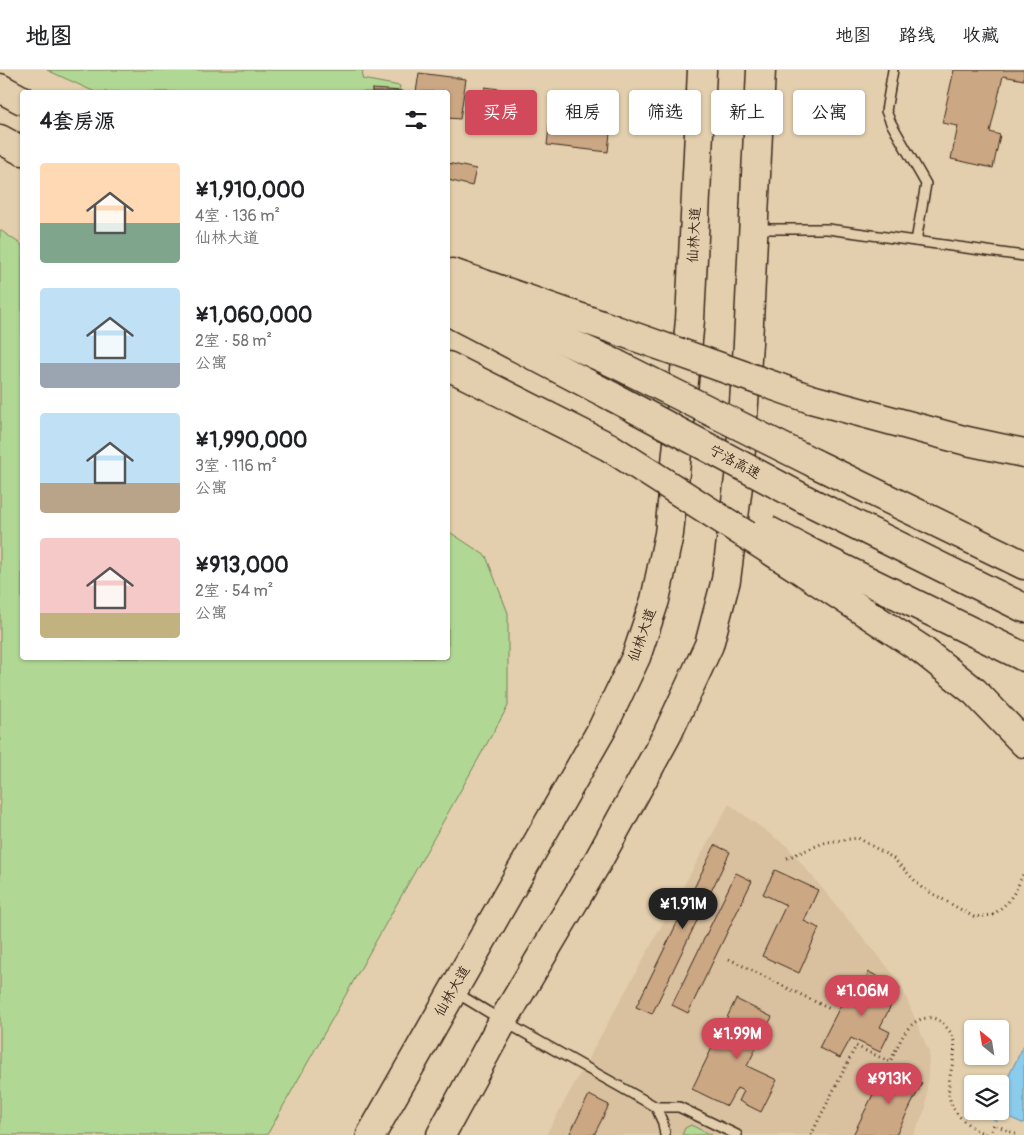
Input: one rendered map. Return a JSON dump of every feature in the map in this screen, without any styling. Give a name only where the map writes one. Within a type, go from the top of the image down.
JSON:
[{"type":"main road","name":"仙林大道","points":[[370,1135],[602,729],[636,657],[655,600],[669,534],[690,320],[702,70]]},
{"type":"main road","points":[[441,1135],[504,1021],[598,861],[667,735],[709,645],[726,580],[739,478],[754,229],[761,70]]},
{"type":"main road","points":[[0,88],[20,99]]},
{"type":"main road","points":[[0,139],[20,150]]},
{"type":"main road","points":[[450,272],[811,399],[967,441],[1024,453]]},
{"type":"main road","points":[[450,290],[616,364],[1024,565]]},
{"type":"main road","name":"宁洛高速","points":[[450,313],[812,503],[1024,608]]},
{"type":"main road","points":[[450,367],[609,447],[806,562],[1024,657]]},
{"type":"main road","points":[[806,562],[975,692],[1024,743]]},
{"type":"lane","points":[[893,70],[886,112],[926,184],[916,241]]},
{"type":"lane","points":[[754,229],[828,229],[1024,254]]},
{"type":"lane","points":[[452,991],[656,1107],[680,1107],[737,1135]]},
{"type":"lane","points":[[656,1107],[664,1123],[665,1135]]},
{"type":"path","points":[[787,858],[826,842],[858,838],[893,858],[921,888],[974,917],[993,914],[1008,902],[1024,872]]},
{"type":"path","points":[[729,960],[832,1010]]},
{"type":"path","points":[[811,1135],[856,1046],[890,1062],[904,1033],[912,1024],[922,1018],[933,1018],[942,1022],[951,1031],[955,1054],[949,1074],[948,1089],[951,1103],[964,1121],[980,1132],[989,1135],[994,1124],[1017,1135]]},
{"type":"shaded area","points":[[729,804],[788,847],[899,981],[929,1052],[926,1108],[913,1135],[546,1135]]},
{"type":"green space","points":[[47,70],[363,70],[362,79],[400,86],[399,90],[91,90]]},
{"type":"green space","points":[[0,230],[20,244],[20,660],[450,660],[450,532],[486,556],[508,613],[508,706],[267,1135],[0,1135]]},
{"type":"green space","points":[[691,1125],[711,1135],[682,1135],[685,1128]]},
{"type":"water","points":[[1024,1045],[1024,1123],[1009,1117],[1009,1075]]},
{"type":"building","points":[[954,70],[1024,70],[1024,80],[1003,76],[990,132],[1000,135],[993,168],[951,159],[958,126],[942,123]]},
{"type":"building","points":[[419,73],[466,79],[460,119],[450,118],[450,90],[416,90]]},
{"type":"building","points":[[485,87],[507,90],[485,90]]},
{"type":"building","points":[[548,135],[610,135],[608,152],[547,145]]},
{"type":"building","points":[[450,163],[476,169],[472,186],[450,180]]},
{"type":"building","points":[[715,845],[730,852],[652,1014],[636,1007]]},
{"type":"building","points":[[775,870],[818,890],[804,921],[819,928],[799,973],[762,956],[786,905],[763,894]]},
{"type":"building","points":[[736,873],[752,881],[688,1013],[672,1005]]},
{"type":"building","points":[[869,972],[900,988],[880,1027],[890,1032],[880,1052],[851,1038],[840,1058],[819,1048],[850,987],[859,991]]},
{"type":"building","points":[[736,999],[772,1017],[747,1066],[777,1080],[761,1112],[739,1101],[744,1091],[737,1088],[727,1106],[692,1089]]},
{"type":"building","points":[[887,1066],[922,1083],[896,1135],[853,1135]]},
{"type":"building","points":[[589,1095],[609,1105],[594,1135],[569,1135]]}]
